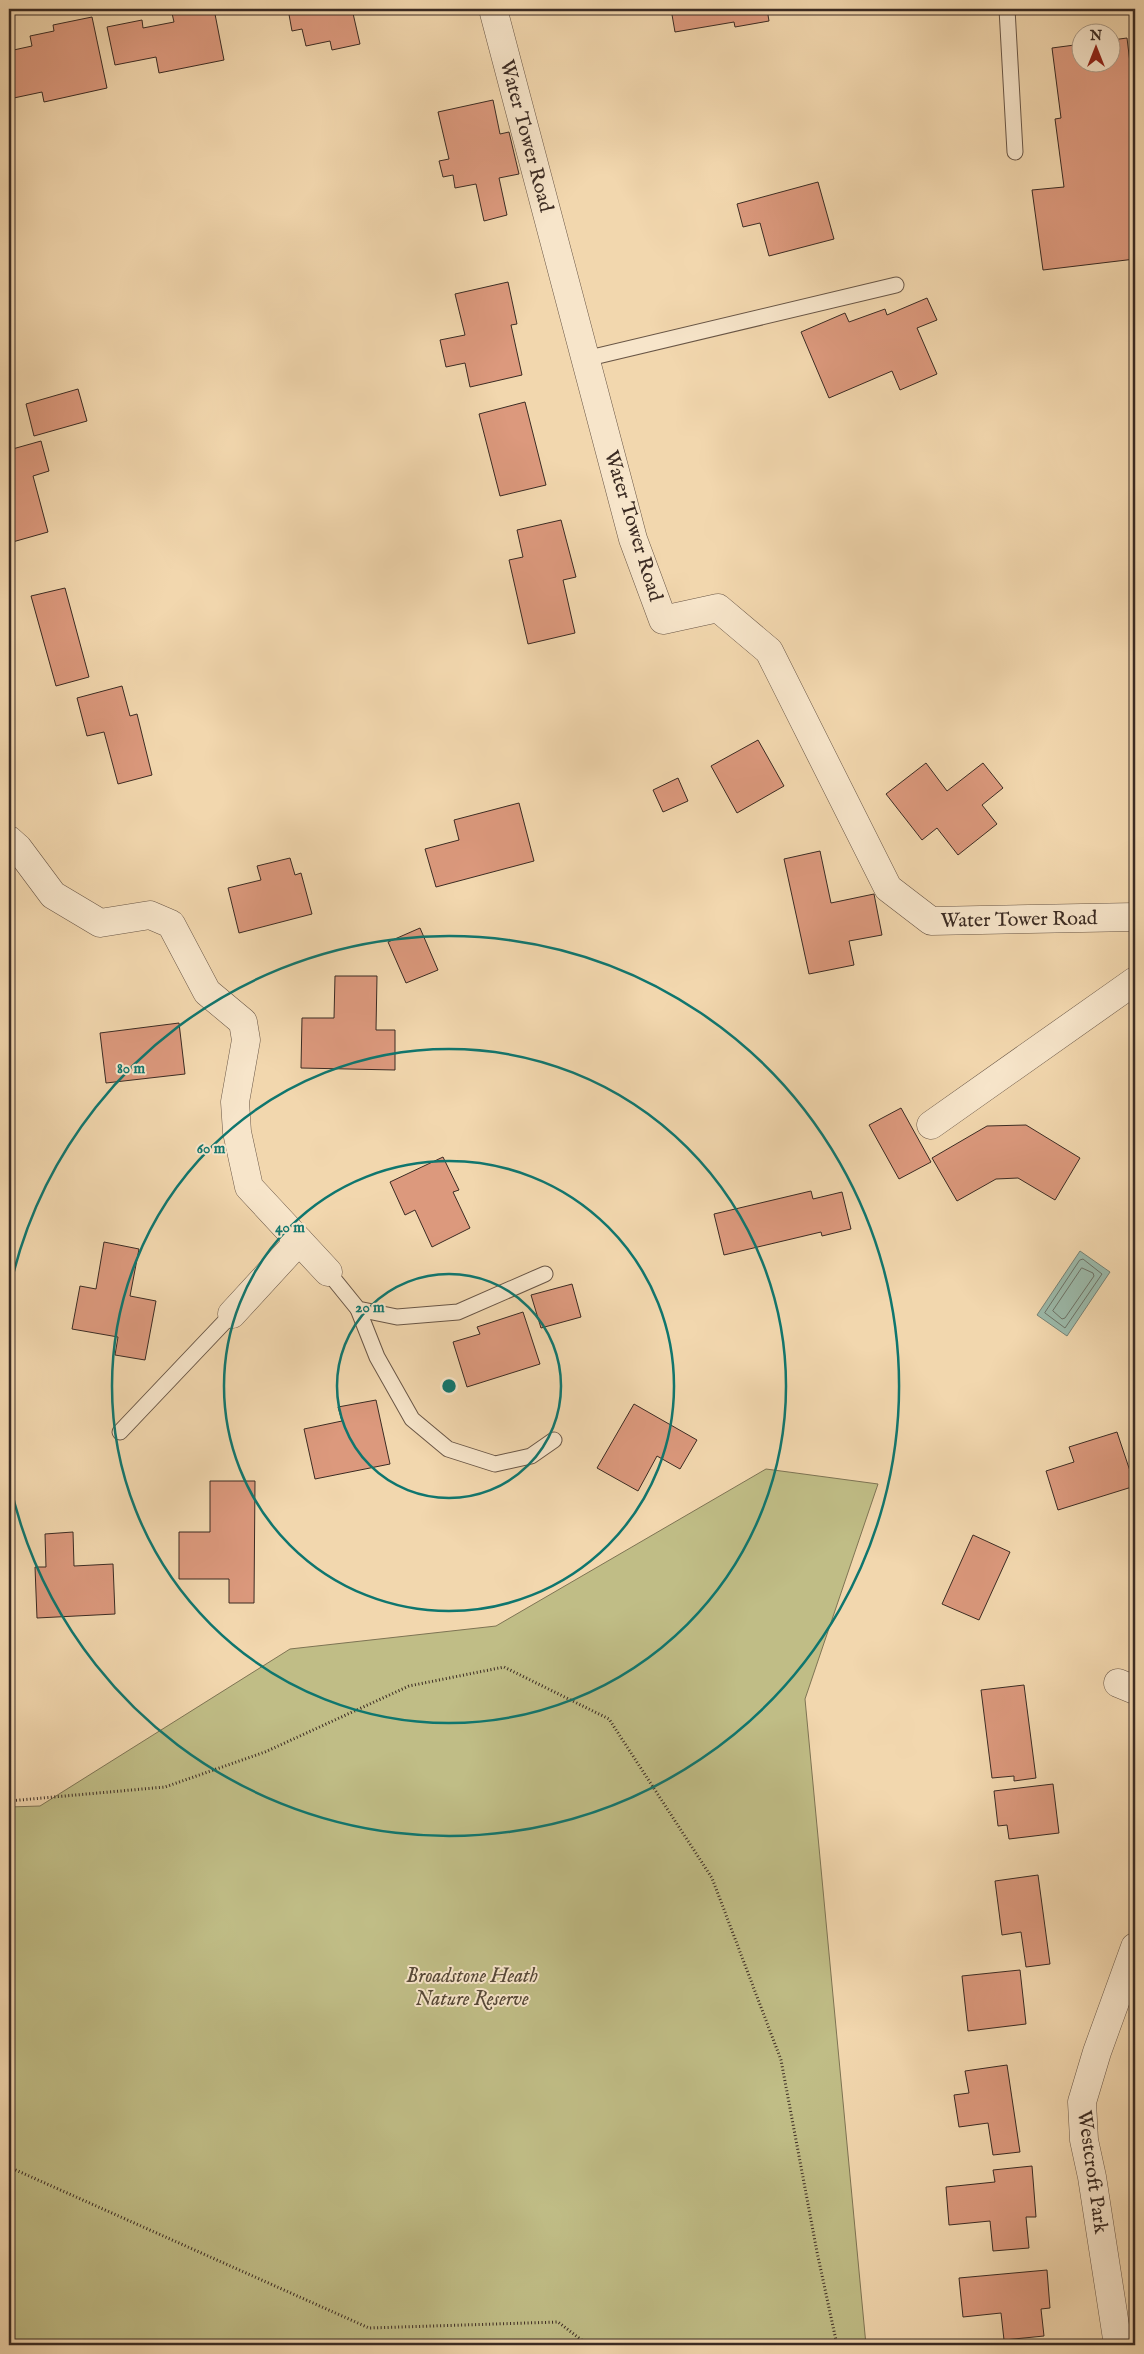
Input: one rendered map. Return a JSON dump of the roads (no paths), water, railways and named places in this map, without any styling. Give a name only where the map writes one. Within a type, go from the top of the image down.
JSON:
[{"type":"street","name":"Water Tower Road","points":[[493,9],[633,539],[662,620],[718,608],[769,651],[888,888],[931,922],[1135,917]]},
{"type":"street","points":[[9,840],[18,848],[53,894],[100,923],[150,915],[171,924],[207,992],[243,1022],[246,1040],[235,1102],[237,1132],[249,1187],[328,1272]]},
{"type":"street","points":[[931,1125],[1135,981]]},
{"type":"street","points":[[232,1314],[299,1241]]},
{"type":"street","name":"Westcroft Park","points":[[1118,2345],[1092,2177],[1084,2140],[1082,2102],[1097,2052],[1135,1947]]},
{"type":"lane","points":[[1007,9],[1015,152]]},
{"type":"lane","points":[[585,359],[896,285]]},
{"type":"lane","points":[[328,1272],[358,1308],[377,1357],[412,1419],[448,1449],[495,1464],[531,1456],[554,1440]]},
{"type":"lane","points":[[358,1308],[397,1317],[458,1312],[545,1274]]},
{"type":"lane","points":[[120,1432],[232,1314]]},
{"type":"water","points":[[1080,1251],[1110,1272],[1067,1336],[1037,1315]]},
{"type":"park label","name":"Broadstone Heath Nature Reserve","points":[[472,1988]]}]
